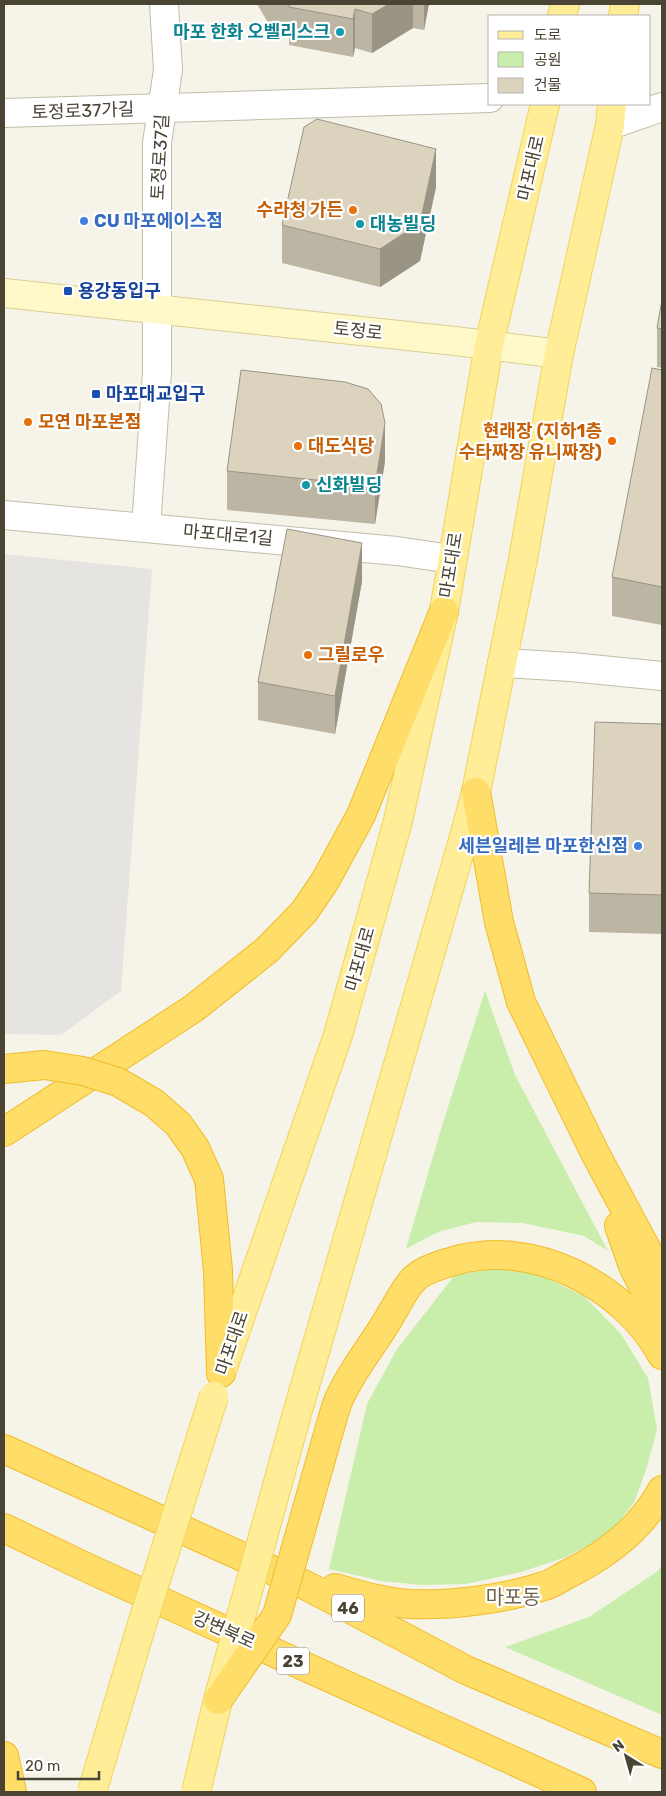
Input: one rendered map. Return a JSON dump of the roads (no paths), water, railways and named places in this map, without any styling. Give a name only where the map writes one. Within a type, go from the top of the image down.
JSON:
[{"type":"highway","points":[[4,1132],[194,1008],[267,950],[304,912],[325,881],[361,815],[444,611]]},
{"type":"highway","points":[[476,792],[499,922],[520,1002],[594,1153],[662,1278]]},
{"type":"highway","points":[[4,1069],[44,1065],[83,1071],[118,1082],[154,1103],[178,1124],[195,1148],[209,1179],[218,1270],[217,1384]]},
{"type":"highway","points":[[594,1153],[633,1266],[662,1325]]},
{"type":"highway","points":[[218,1700],[277,1615],[339,1398],[413,1279],[439,1265],[466,1257],[497,1254],[530,1258],[561,1268],[591,1284],[621,1305],[652,1336],[662,1355]]},
{"type":"highway","points":[[4,1437],[34,1461]]},
{"type":"highway","points":[[4,1448],[34,1461]]},
{"type":"highway","name":"46","points":[[34,1461],[307,1586],[466,1670],[662,1754]]},
{"type":"highway","points":[[307,1586],[334,1587],[379,1600],[410,1604],[453,1604],[492,1598],[545,1586],[589,1564],[628,1534],[653,1508],[662,1490]]},
{"type":"highway","name":"강변북로","points":[[4,1528],[94,1571],[582,1792]]},
{"type":"highway","points":[[4,1756],[12,1792]]},
{"type":"main road","name":"마포대로","points":[[92,1792],[217,1384],[338,1035],[398,821],[444,611],[451,560],[490,345],[545,105]]},
{"type":"main road","points":[[196,1792],[218,1700],[296,1417],[476,792],[523,558],[559,354],[611,114]]},
{"type":"main road","name":"토정로","points":[[4,293],[559,354]]},
{"type":"street","name":"토정로37길","points":[[158,310],[157,144],[168,70],[164,4]]},
{"type":"street","points":[[651,95],[662,101]]},
{"type":"street","points":[[163,108],[488,98]]},
{"type":"street","points":[[611,114],[662,107]]},
{"type":"street","name":"토정로37가길","points":[[4,113],[163,108]]},
{"type":"street","points":[[146,527],[157,372],[158,310]]},
{"type":"street","name":"마포대로1길","points":[[4,515],[397,550],[451,560]]},
{"type":"street","points":[[502,663],[571,667],[662,676]]},
{"type":"place","name":"마포 한화 오벨리스크","points":[[340,32]]},
{"type":"place","name":"수라청 가든","points":[[353,210]]},
{"type":"place","name":"CU 마포에이스점","points":[[84,221]]},
{"type":"place","name":"대농빌딩","points":[[360,224]]},
{"type":"place","name":"용강동입구","points":[[68,291]]},
{"type":"place","name":"마포대교입구","points":[[96,394]]},
{"type":"place","name":"모연 마포본점","points":[[28,422]]},
{"type":"place","name":"현래장 (지하1층 수타짜장 유니짜장)","points":[[612,441]]},
{"type":"place","name":"대도식당","points":[[298,446]]},
{"type":"place","name":"신화빌딩","points":[[306,485]]},
{"type":"place","name":"그릴로우","points":[[308,655]]},
{"type":"place","name":"세븐일레븐 마포한신점","points":[[638,846]]},
{"type":"district","name":"마포동","points":[[513,1597]]}]
